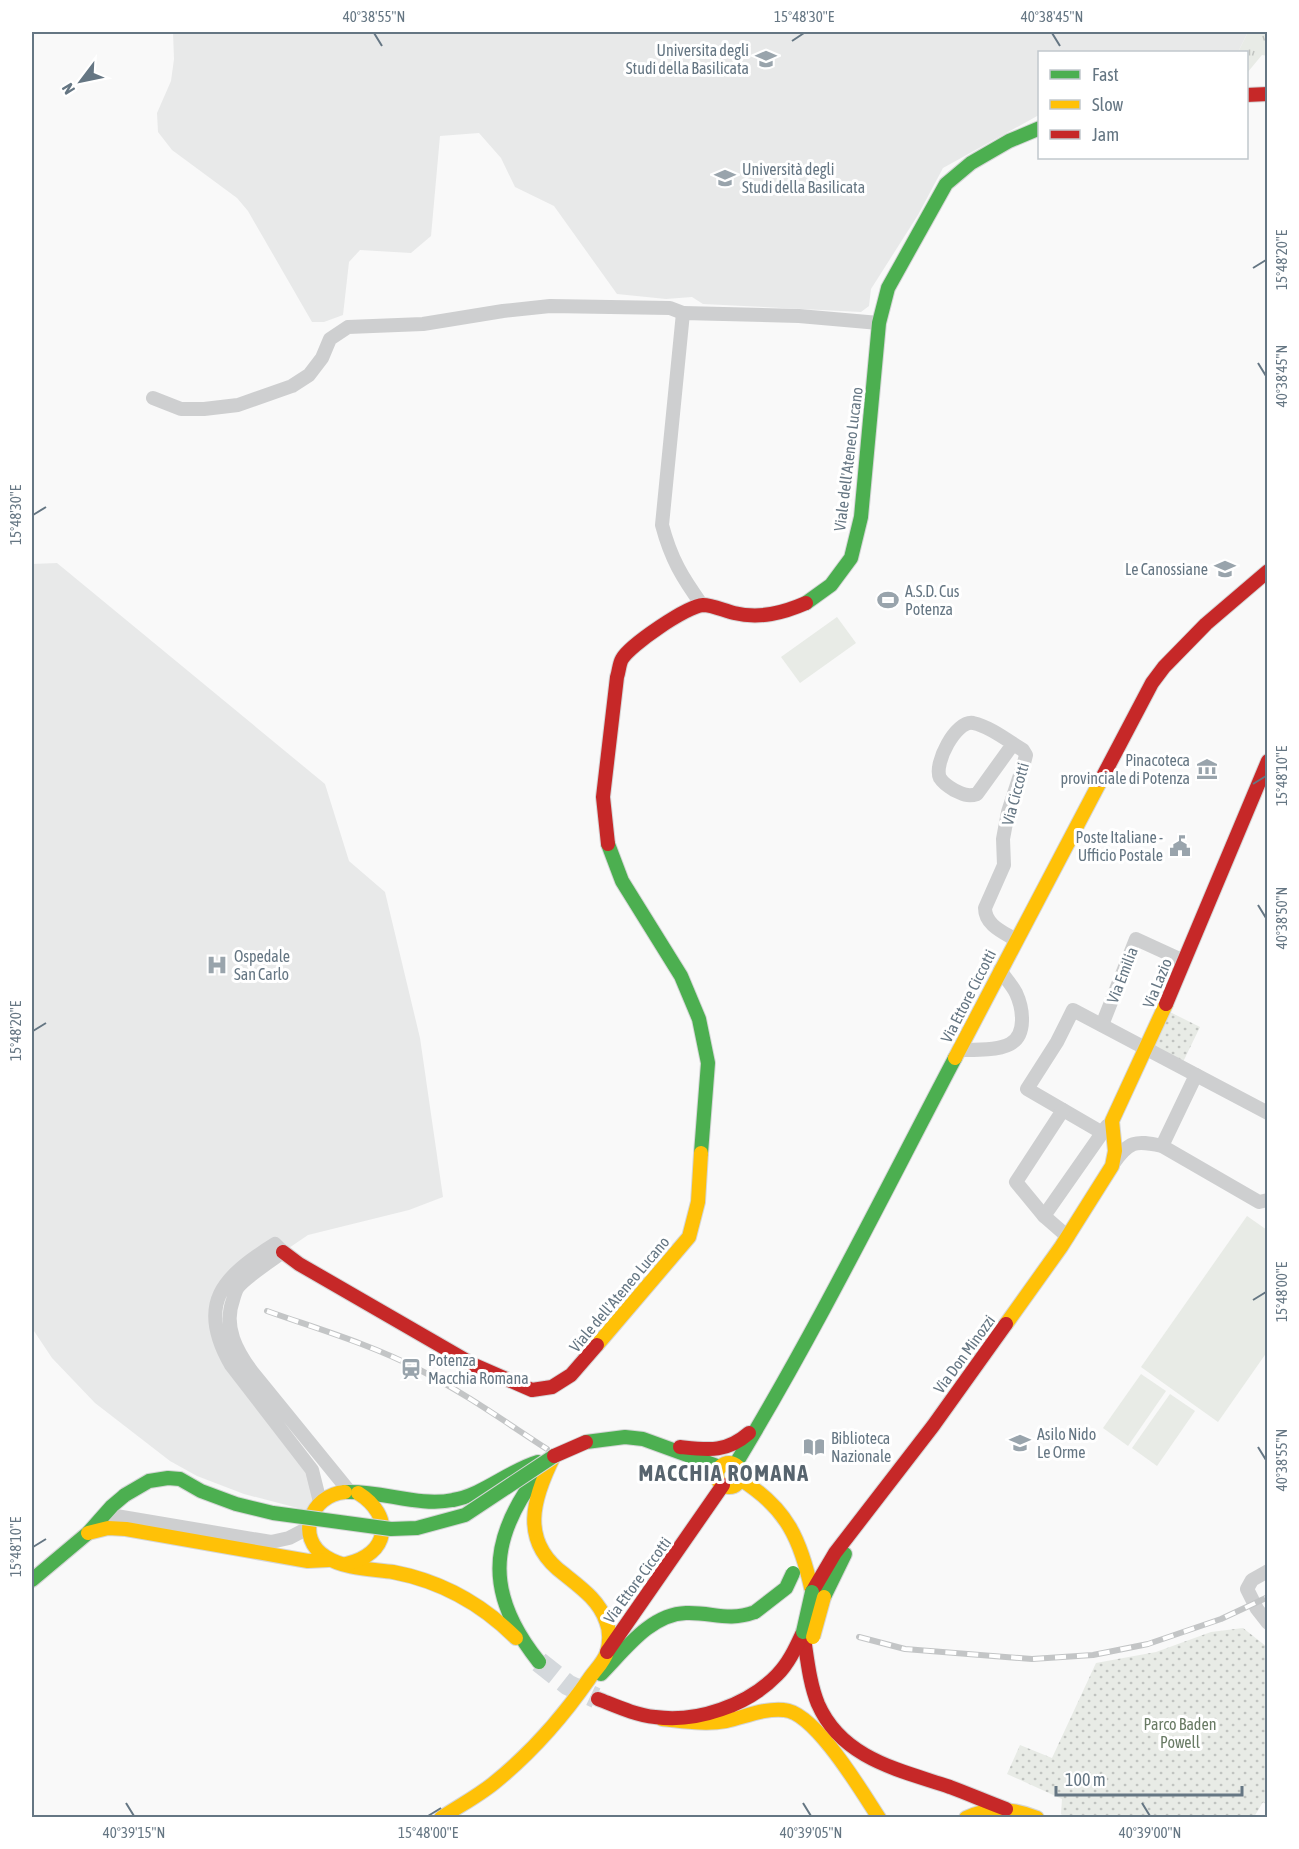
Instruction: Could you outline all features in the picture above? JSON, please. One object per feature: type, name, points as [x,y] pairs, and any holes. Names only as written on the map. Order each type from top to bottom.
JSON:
[{"type":"main road","points":[[1248,95],[1268,93]]},
{"type":"main road","name":"Viale dell'Ateneo Lucano","points":[[279,1248],[299,1264],[474,1365],[532,1390],[552,1387],[571,1375],[688,1237],[699,1202],[708,1063],[699,1019],[681,976],[622,881],[608,843],[603,797],[617,676],[622,659],[638,642],[665,623],[702,605],[738,614],[763,616],[788,611],[812,600],[831,585],[851,558],[861,517],[879,323],[888,288],[946,184],[971,163],[1009,141],[1038,129]]},
{"type":"main road","name":"Via Ettore Ciccotti","points":[[735,1465],[763,1419],[1152,683],[1168,662],[1199,630],[1222,608],[1261,585],[1268,571]]},
{"type":"main road","name":"Via Lazio","points":[[1112,1120],[1146,1049],[1268,761]]},
{"type":"main road","points":[[1112,1120],[1115,1151],[1112,1166]]},
{"type":"main road","name":"Via Don Minozzi","points":[[818,1594],[835,1553],[933,1426],[1068,1237],[1112,1166]]},
{"type":"main road","points":[[539,1662],[503,1623],[451,1590],[416,1578],[334,1562],[313,1544],[309,1527],[320,1502],[333,1494],[353,1492],[416,1500],[449,1501],[478,1491],[517,1470],[586,1442],[626,1437],[711,1451],[729,1448],[741,1442],[763,1419]]},
{"type":"main road","points":[[662,1444],[720,1467],[727,1464],[735,1465],[740,1471],[740,1479],[733,1486],[723,1485],[718,1477],[720,1467]]},
{"type":"main road","points":[[32,1580],[88,1533],[125,1496],[149,1481],[180,1479],[201,1491],[236,1504],[273,1513],[391,1529],[417,1528],[465,1515],[554,1456]]},
{"type":"main road","points":[[554,1456],[538,1487],[532,1513],[532,1526],[539,1545],[560,1572],[586,1592],[600,1610],[609,1630],[607,1652]]},
{"type":"main road","points":[[526,1648],[504,1607],[499,1587],[501,1548],[507,1525],[516,1506],[530,1482],[554,1456]]},
{"type":"main road","points":[[740,1479],[759,1488],[782,1510],[797,1535],[818,1594],[809,1611],[808,1634],[808,1662],[814,1694],[821,1711],[841,1739],[860,1754],[889,1768],[1037,1818]]},
{"type":"main road","name":"Via Ettore Ciccotti","points":[[579,1695],[723,1485]]},
{"type":"main road","points":[[88,1533],[108,1528],[126,1529],[308,1561],[356,1563],[373,1553],[382,1538],[382,1523],[379,1512],[371,1501],[353,1492]]},
{"type":"main road","points":[[441,1818],[493,1784],[515,1766],[579,1695],[644,1632],[668,1616],[684,1613],[703,1614],[724,1619],[741,1618],[755,1612],[786,1588],[801,1548]]},
{"type":"main road","points":[[662,1719],[709,1712],[747,1697],[776,1677],[808,1634]]},
{"type":"main road","points":[[598,1699],[632,1712],[689,1722],[718,1722],[758,1712],[783,1710],[796,1712],[812,1725],[879,1818]]},
{"type":"main road","points":[[966,1818],[982,1811],[1006,1809]]},
{"type":"street","points":[[153,398],[181,409],[238,405],[292,386],[309,375],[322,358],[330,339],[348,327],[423,324],[550,306],[670,308],[683,313],[800,316],[879,323]]},
{"type":"street","points":[[683,313],[662,525],[669,552],[680,575],[702,605]]},
{"type":"street","name":"Via Ciccotti","points":[[1013,744],[977,794],[971,796],[962,794],[948,786],[940,779],[938,770],[953,735],[964,725],[971,723],[988,729],[1013,744],[1023,750],[1026,755],[1008,812],[1004,839],[1004,865],[985,908],[985,914],[991,924],[1016,939]]},
{"type":"street","name":"Via Emilia","points":[[1102,1025],[1136,939],[1184,961]]},
{"type":"street","points":[[959,1050],[980,1050],[1010,1044],[1019,1035],[1023,1018],[1016,993],[1000,970]]},
{"type":"street","points":[[1101,1132],[1027,1089],[1073,1010],[1268,1113]]},
{"type":"street","points":[[1162,1146],[1196,1075]]},
{"type":"street","points":[[1064,1110],[1016,1182],[1044,1216],[1068,1237]]},
{"type":"street","points":[[1044,1216],[1101,1132],[1112,1120]]},
{"type":"street","points":[[1112,1166],[1129,1145],[1145,1142],[1162,1146],[1259,1202],[1268,1200]]},
{"type":"street","points":[[279,1248],[237,1287],[229,1321],[232,1337],[240,1356],[253,1373],[353,1492]]},
{"type":"street","points":[[279,1248],[226,1281],[217,1301],[214,1318],[216,1332],[220,1347],[231,1365],[312,1470],[320,1502]]},
{"type":"street","points":[[100,1519],[116,1516],[136,1518],[271,1542],[289,1538],[309,1527]]},
{"type":"street","points":[[1268,1571],[1252,1580],[1247,1589],[1257,1609],[1268,1623]]},
{"type":"shaded area","name":"Università degli Studi della Basilicata","points":[[173,32],[1248,32],[1238,51],[1038,51],[1038,116],[943,168],[918,215],[871,289],[869,306],[861,312],[703,304],[692,297],[666,299],[617,294],[554,206],[515,187],[501,158],[479,133],[440,136],[431,236],[411,253],[360,250],[349,262],[343,315],[324,322],[312,322],[248,211],[237,198],[172,150],[158,132],[157,113],[171,81],[174,59]]},
{"type":"shaded area","name":"Ospedale San Carlo","points":[[57,563],[325,784],[349,861],[385,892],[420,1038],[443,1197],[409,1210],[308,1235],[283,1252],[226,1281],[216,1332],[312,1470],[313,1512],[244,1494],[197,1476],[170,1461],[95,1403],[52,1358],[32,1328],[32,564]]},
{"type":"green space","points":[[1248,32],[1267,32],[1268,56],[1262,55],[1248,72],[1248,51],[1238,51]]},
{"type":"green space","points":[[837,617],[856,643],[800,683],[781,657]]},
{"type":"green space","points":[[1170,1012],[1200,1027],[1183,1062],[1153,1047]]},
{"type":"green space","points":[[1247,1216],[1267,1230],[1267,1352],[1218,1422],[1141,1367]]},
{"type":"green space","points":[[1141,1374],[1166,1391],[1128,1446],[1103,1428]]},
{"type":"green space","points":[[1170,1394],[1195,1411],[1157,1466],[1132,1448]]},
{"type":"green space","name":"Parco Baden Powell","points":[[1243,1628],[1267,1647],[1267,1805],[1263,1802],[1254,1817],[1064,1817],[1061,1814],[1062,1799],[1007,1774],[1020,1745],[1052,1758],[1096,1663],[1156,1652],[1211,1632]]},
{"type":"tunnel","points":[[539,1662],[568,1685],[596,1698]]},
{"type":"railway","points":[[267,1311],[363,1344],[400,1360],[467,1397],[547,1449]]},
{"type":"railway","points":[[859,1637],[905,1649],[1032,1659],[1093,1655],[1148,1644],[1221,1619],[1268,1597]]},
{"type":"traffic: fast","points":[[806,603],[831,585],[851,558],[861,517],[879,323],[888,288],[946,184],[971,163],[1009,141],[1038,129]]},
{"type":"traffic: fast","points":[[608,844],[622,881],[681,976],[699,1019],[708,1063],[701,1153]]},
{"type":"traffic: fast","points":[[735,1465],[821,1314],[955,1058]]},
{"type":"traffic: fast","points":[[586,1442],[625,1437],[643,1439],[720,1467]]},
{"type":"traffic: fast","points":[[125,1495],[149,1481],[180,1479],[201,1491],[236,1504],[273,1513],[391,1529],[417,1528],[465,1515],[554,1456]]},
{"type":"traffic: fast","points":[[345,1492],[372,1493],[426,1501],[453,1500],[475,1493],[538,1462]]},
{"type":"traffic: fast","points":[[538,1474],[509,1522],[502,1546],[500,1568],[502,1591],[509,1614],[539,1662]]},
{"type":"traffic: fast","points":[[32,1580],[88,1533],[125,1495]]},
{"type":"traffic: fast","points":[[824,1597],[845,1554]]},
{"type":"traffic: fast","points":[[755,1612],[786,1588],[793,1573]]},
{"type":"traffic: fast","points":[[803,1632],[812,1592]]},
{"type":"traffic: fast","points":[[601,1674],[639,1635],[649,1627],[673,1615],[696,1613],[736,1616],[755,1612]]},
{"type":"traffic: slow","points":[[955,1058],[1101,780]]},
{"type":"traffic: slow","points":[[1006,1324],[1061,1247],[1112,1166],[1115,1151],[1112,1121],[1166,1004]]},
{"type":"traffic: slow","points":[[597,1345],[689,1237],[698,1202],[701,1153]]},
{"type":"traffic: slow","points":[[441,1818],[475,1797],[508,1772],[568,1707],[602,1663],[607,1652],[608,1628],[603,1613],[588,1594],[550,1561],[540,1548],[534,1518],[536,1503],[554,1456]]},
{"type":"traffic: slow","points":[[729,1463],[737,1467],[741,1475],[737,1483],[729,1487],[721,1483],[717,1475],[721,1467],[729,1463]]},
{"type":"traffic: slow","points":[[740,1479],[770,1502],[790,1527],[803,1556],[812,1592]]},
{"type":"traffic: slow","points":[[345,1492],[333,1495],[315,1509],[309,1529],[316,1549],[341,1564],[393,1572],[444,1588],[475,1605],[516,1638]]},
{"type":"traffic: slow","points":[[346,1564],[371,1552],[378,1544],[382,1534],[382,1523],[378,1513],[370,1502],[358,1493]]},
{"type":"traffic: slow","points":[[88,1533],[108,1528],[126,1529],[308,1561],[328,1560]]},
{"type":"traffic: slow","points":[[813,1637],[824,1597]]},
{"type":"traffic: slow","points":[[662,1719],[710,1723],[769,1710],[784,1710],[796,1714],[810,1724],[837,1755],[879,1818]]},
{"type":"traffic: slow","points":[[966,1818],[993,1810],[1010,1810],[1037,1818]]},
{"type":"traffic: jam","points":[[1248,95],[1268,94]]},
{"type":"traffic: jam","points":[[1101,780],[1152,683],[1164,667],[1206,624],[1268,571]]},
{"type":"traffic: jam","points":[[608,844],[603,797],[617,677],[621,661],[627,653],[660,627],[695,607],[707,605],[744,615],[762,615],[789,610],[806,603]]},
{"type":"traffic: jam","points":[[1166,1004],[1268,761]]},
{"type":"traffic: jam","points":[[283,1252],[299,1264],[474,1365],[532,1390],[552,1387],[571,1375],[597,1345]]},
{"type":"traffic: jam","points":[[812,1592],[835,1553],[933,1426],[1006,1324]]},
{"type":"traffic: jam","points":[[680,1447],[716,1449],[732,1444],[749,1433]]},
{"type":"traffic: jam","points":[[554,1456],[586,1442]]},
{"type":"traffic: jam","points":[[607,1652],[723,1485]]},
{"type":"traffic: jam","points":[[803,1632],[815,1696],[829,1723],[842,1738],[874,1760],[1006,1809]]},
{"type":"traffic: jam","points":[[598,1699],[633,1712],[655,1717],[688,1717],[721,1710],[752,1695],[777,1675],[789,1660],[803,1632]]},
{"type":"place","name":"Universita degli Studi della Basilicata","points":[[766,59]]},
{"type":"place","name":"Università degli Studi della Basilicata","points":[[725,178]]},
{"type":"place","name":"Le Canossiane","points":[[1225,569]]},
{"type":"place","name":"A.S.D. Cus Potenza","points":[[888,600]]},
{"type":"place","name":"Pinacoteca provinciale di Potenza","points":[[1207,769]]},
{"type":"place","name":"Poste Italiane - Ufficio Postale","points":[[1180,846]]},
{"type":"place","name":"Ospedale San Carlo","points":[[217,965]]},
{"type":"place","name":"Potenza Macchia Romana","points":[[411,1369]]},
{"type":"place","name":"Asilo Nido Le Orme","points":[[1020,1443]]},
{"type":"place","name":"Biblioteca Nazionale","points":[[814,1447]]},
{"type":"district","name":"MACCHIA ROMANA","points":[[724,1473]]}]
